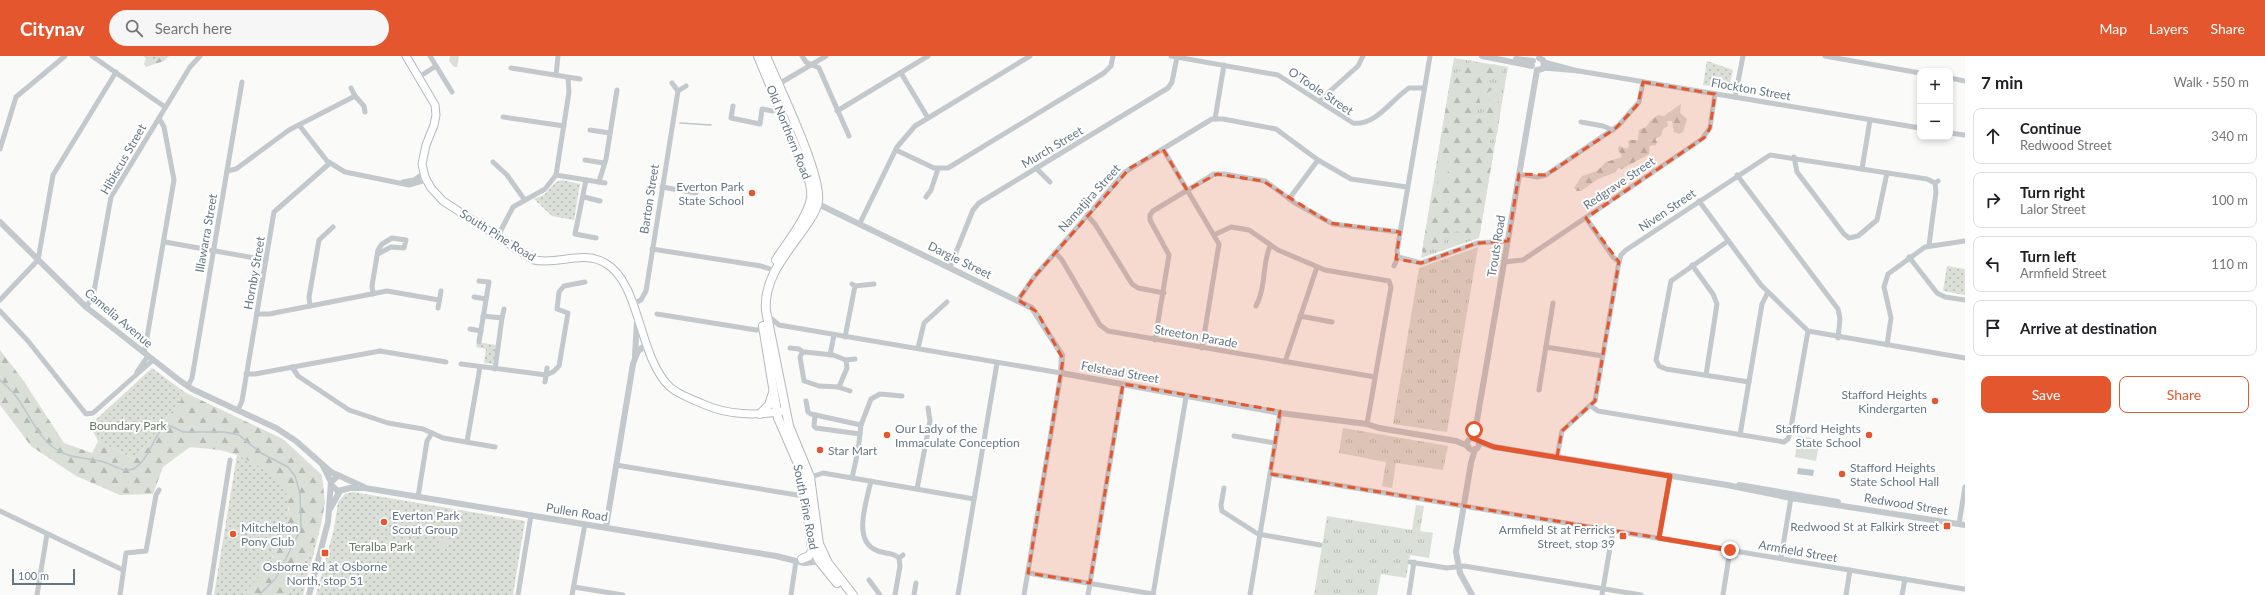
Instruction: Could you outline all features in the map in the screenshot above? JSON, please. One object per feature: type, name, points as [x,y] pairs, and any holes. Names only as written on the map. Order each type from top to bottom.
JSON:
[{"type":"highway","name":"Old Northern Road","points":[[758,56],[769,73],[814,174],[819,192],[814,202]]},
{"type":"highway","name":"Old Northern Road","points":[[766,56],[769,73]]},
{"type":"highway","name":"Old Northern Road","points":[[775,87],[780,108],[809,181],[814,202]]},
{"type":"highway","points":[[777,412],[761,294],[770,269],[814,202]]},
{"type":"highway","points":[[785,410],[767,330],[766,298],[770,280],[814,213],[814,202]]},
{"type":"highway","points":[[760,414],[769,405],[774,388]]},
{"type":"highway","name":"South Pine Road","points":[[785,410],[790,431],[807,478],[822,560],[846,595]]},
{"type":"highway","name":"South Pine Road","points":[[777,412],[807,478],[805,495],[813,550],[853,595]]},
{"type":"highway","points":[[799,560],[808,557],[813,550]]},
{"type":"main road","points":[[406,56],[435,104],[436,115],[423,153],[425,177]]},
{"type":"main road","name":"South Pine Road","points":[[425,177],[431,188],[443,201],[534,260],[550,262],[586,257],[606,263],[619,276],[633,304],[637,321],[646,345],[665,381],[679,393],[722,410],[760,414],[785,410]]},
{"type":"street","points":[[0,149],[16,97],[65,56]]},
{"type":"street","points":[[92,56],[165,107]]},
{"type":"street","name":"Hibiscus Street","points":[[86,307],[93,297],[111,197],[190,67],[200,56]]},
{"type":"street","points":[[430,56],[452,92]]},
{"type":"street","points":[[556,75],[558,56]]},
{"type":"street","points":[[802,56],[805,61],[819,68],[849,136]]},
{"type":"street","points":[[775,87],[826,56]]},
{"type":"street","points":[[837,111],[928,56]]},
{"type":"street","points":[[860,223],[896,150],[915,126],[1030,56]]},
{"type":"street","points":[[896,150],[938,169],[954,165],[1104,73],[1111,66],[1113,56]]},
{"type":"street","name":"O'Toole Street","points":[[1174,56],[1278,74],[1350,122],[1362,124],[1371,120],[1408,88],[1424,88]]},
{"type":"street","name":"Murch Street","points":[[950,267],[977,205],[1168,88],[1172,82],[1174,56]]},
{"type":"street","points":[[1319,102],[1358,66],[1363,56]]},
{"type":"street","points":[[1394,266],[1398,257],[1400,232],[1407,187],[1430,56]]},
{"type":"street","name":"Flockton Street","points":[[1482,56],[1538,63]]},
{"type":"street","name":"Flockton Street","points":[[1501,56],[1579,71],[1917,128]]},
{"type":"street","points":[[1734,97],[1743,56]]},
{"type":"street","points":[[1825,56],[1917,72]]},
{"type":"street","name":"Trouts Road","points":[[1472,595],[1463,580],[1458,566],[1456,547],[1538,63]]},
{"type":"street","points":[[1224,65],[1215,119],[1276,129],[1318,160],[1354,181],[1407,187]]},
{"type":"street","points":[[419,77],[436,66]]},
{"type":"street","points":[[511,68],[580,79]]},
{"type":"street","points":[[0,300],[38,260],[53,175],[116,72]]},
{"type":"street","points":[[901,73],[928,118]]},
{"type":"street","points":[[498,236],[510,210],[524,199],[545,189],[556,175],[569,92],[568,78]]},
{"type":"street","points":[[1953,79],[1965,81]]},
{"type":"street","name":"Illawarra Street","points":[[188,386],[192,378],[242,82]]},
{"type":"street","points":[[1519,174],[1537,177],[1546,175],[1612,130],[1638,104],[1643,82]]},
{"type":"street","points":[[672,83],[678,91],[686,86]]},
{"type":"street","points":[[351,88],[355,96],[364,106],[365,112]]},
{"type":"street","points":[[556,175],[602,182],[617,90]]},
{"type":"street","name":"Barton Street","points":[[633,304],[641,300],[646,291],[678,91]]},
{"type":"street","name":"Redgrave Street","points":[[1504,262],[1523,260],[1705,137],[1710,128],[1715,94]]},
{"type":"street","points":[[227,171],[236,169],[286,132],[355,96]]},
{"type":"street","points":[[733,106],[731,118],[760,124],[762,109],[772,111],[780,108]]},
{"type":"street","points":[[503,117],[564,126]]},
{"type":"street","points":[[0,311],[28,341],[83,412],[89,415],[94,413],[135,375],[148,356],[145,349],[165,242],[174,180],[164,127],[159,118]]},
{"type":"street","name":"Namatjira Street","points":[[1018,300],[1055,252],[1125,172],[1215,119]]},
{"type":"street","points":[[1862,169],[1870,120]]},
{"type":"street","points":[[1581,122],[1603,126],[1612,130]]},
{"type":"street","points":[[299,125],[330,163],[351,174],[400,182],[412,181],[425,177]]},
{"type":"street","points":[[590,130],[610,133]]},
{"type":"street","points":[[1953,133],[1965,135]]},
{"type":"street","points":[[1163,149],[1214,236],[1219,250],[1202,348]]},
{"type":"street","name":"Niven Street","points":[[1557,458],[1562,431],[1596,400],[1621,255],[1626,250],[1767,156],[1775,154],[1927,179],[1937,182],[1929,245]]},
{"type":"street","points":[[1794,157],[1797,172],[1844,234],[1849,238],[1858,236],[1877,220],[1887,173]]},
{"type":"street","points":[[585,160],[604,163]]},
{"type":"street","points":[[1288,199],[1318,160]]},
{"type":"street","points":[[493,162],[507,175],[524,199]]},
{"type":"street","name":"Hornby Street","points":[[238,410],[257,314],[274,212],[330,163]]},
{"type":"street","points":[[1036,168],[1050,182]]},
{"type":"street","points":[[926,197],[931,190],[938,169]]},
{"type":"street","points":[[1156,340],[1169,255],[1150,220],[1150,215],[1212,176],[1224,174],[1263,181],[1288,199],[1330,223],[1400,232]]},
{"type":"street","points":[[1737,176],[1838,309],[1840,319],[1838,338]]},
{"type":"street","points":[[586,180],[584,197],[581,200],[575,234],[596,238]]},
{"type":"street","points":[[662,187],[696,193]]},
{"type":"street","points":[[584,197],[600,201]]},
{"type":"street","points":[[1699,201],[1768,292],[1808,331],[1838,338],[1965,358]]},
{"type":"street","name":"Dargie Street","points":[[814,202],[1018,300],[1035,310],[1063,359],[1061,374]]},
{"type":"street","points":[[1087,215],[1095,224],[1132,284],[1138,288],[1164,293]]},
{"type":"street","points":[[1586,218],[1613,258],[1619,262]]},
{"type":"street","name":"Camelia Avenue","points":[[0,222],[86,307],[148,356],[188,386],[238,410]]},
{"type":"street","points":[[310,306],[309,297],[318,242],[333,227]]},
{"type":"street","points":[[1214,236],[1228,228],[1247,230],[1270,246],[1329,272],[1389,281],[1391,287],[1367,424]]},
{"type":"street","points":[[373,294],[372,287],[379,247],[390,238],[397,237],[406,240],[404,248],[391,248],[378,254]]},
{"type":"street","points":[[1398,257],[1421,263],[1477,243],[1508,241]]},
{"type":"street","points":[[1728,241],[1672,279],[1668,286],[1656,360],[1659,366],[1663,368],[1749,382]]},
{"type":"street","points":[[1887,345],[1891,318],[1884,281],[1888,274],[1929,245],[1965,241]]},
{"type":"street","points":[[165,242],[266,260]]},
{"type":"street","points":[[1256,306],[1260,297],[1270,246]]},
{"type":"street","points":[[652,249],[761,266],[770,269]]},
{"type":"street","name":"Streeton Parade","points":[[1055,252],[1062,260],[1103,328],[1111,332],[1375,377]]},
{"type":"street","points":[[1909,258],[1937,293],[1945,297],[1965,300]]},
{"type":"street","points":[[1692,265],[1713,294],[1717,304],[1706,376]]},
{"type":"street","points":[[1285,362],[1317,267]]},
{"type":"street","points":[[479,280],[489,282],[479,342]]},
{"type":"street","points":[[461,364],[546,375],[553,372],[559,366],[568,313],[557,308],[560,291],[566,286],[585,282]]},
{"type":"street","points":[[846,337],[854,285],[874,284]]},
{"type":"street","points":[[257,314],[269,314],[390,291],[439,300]]},
{"type":"street","points":[[438,308],[441,291]]},
{"type":"street","points":[[1740,435],[1762,304],[1768,292]]},
{"type":"street","points":[[474,297],[486,299]]},
{"type":"street","points":[[918,348],[924,323],[947,302]]},
{"type":"street","points":[[1539,390],[1553,303]]},
{"type":"street","points":[[494,369],[504,309]]},
{"type":"street","points":[[657,314],[756,330],[767,330],[779,325]]},
{"type":"street","name":"Felstead Street","points":[[767,315],[779,325],[904,348],[918,348],[928,352],[1123,384],[1174,393],[1186,397],[1199,397],[1280,413],[1354,424],[1367,424],[1379,428],[1473,444]]},
{"type":"street","points":[[483,316],[502,318]]},
{"type":"street","points":[[1300,316],[1332,322]]},
{"type":"street","points":[[606,527],[635,357],[637,321]]},
{"type":"street","points":[[470,329],[481,331]]},
{"type":"street","points":[[1591,406],[1598,411],[1776,442],[1786,441],[1790,433],[1808,331]]},
{"type":"street","points":[[830,355],[834,335]]},
{"type":"street","points":[[635,357],[639,349],[646,345]]},
{"type":"street","points":[[1546,346],[1603,356]]},
{"type":"street","points":[[790,348],[798,349],[803,352],[830,355],[846,360],[855,358]]},
{"type":"street","points":[[246,374],[380,351],[446,362]]},
{"type":"street","points":[[803,352],[800,357],[802,383],[818,386],[838,387],[850,391]]},
{"type":"street","points":[[838,387],[846,371],[846,360]]},
{"type":"street","points":[[958,595],[997,364]]},
{"type":"street","points":[[292,367],[298,376],[347,409],[388,424],[423,429],[443,438],[495,447]]},
{"type":"street","points":[[468,442],[480,367]]},
{"type":"street","points":[[545,382],[547,368]]},
{"type":"street","points":[[1024,595],[1061,374]]},
{"type":"street","points":[[1088,595],[1123,384]]},
{"type":"street","points":[[852,478],[861,425],[868,404],[874,396],[887,394],[902,396]]},
{"type":"street","points":[[1028,573],[1153,594],[1186,397]]},
{"type":"street","points":[[806,401],[808,412],[815,415],[861,425]]},
{"type":"street","points":[[917,489],[930,421],[928,408]]},
{"type":"street","points":[[238,410],[287,435],[322,465],[345,479],[347,485],[330,509]]},
{"type":"street","points":[[1250,595],[1280,413]]},
{"type":"street","points":[[815,415],[813,425],[816,428],[860,434]]},
{"type":"street","points":[[418,497],[428,441],[432,433]]},
{"type":"street","points":[[1234,436],[1275,443]]},
{"type":"street","name":"Redwood Street","points":[[1473,444],[1727,485],[1791,498],[1844,505],[1962,525]]},
{"type":"street","points":[[209,595],[230,460]]},
{"type":"street","points":[[322,465],[335,491],[343,490]]},
{"type":"street","points":[[616,465],[797,495],[805,495]]},
{"type":"street","points":[[807,478],[822,473],[974,499]]},
{"type":"street","name":"Armfield Street","points":[[1270,474],[1965,588]]},
{"type":"street","points":[[309,595],[330,509],[331,483],[338,476]]},
{"type":"street","points":[[1659,538],[1670,476]]},
{"type":"street","name":"Pullen Road","points":[[345,479],[365,488],[799,560],[822,560]]},
{"type":"street","points":[[871,481],[863,526],[864,536],[867,543],[873,549],[901,556],[895,595]]},
{"type":"street","name":"Redwood Street","points":[[1727,485],[1738,485],[1821,499],[1844,505]]},
{"type":"street","points":[[1962,525],[1965,487]]},
{"type":"street","name":"Pullen Road","points":[[343,490],[365,488]]},
{"type":"street","points":[[1224,488],[1221,505],[1223,513],[1249,530],[1260,535],[1320,545]]},
{"type":"street","points":[[120,595],[125,555],[128,552],[142,553],[146,551],[156,494],[160,490]]},
{"type":"street","points":[[1782,558],[1791,498]]},
{"type":"street","points":[[0,511],[123,570]]},
{"type":"street","points":[[518,595],[531,515]]},
{"type":"street","points":[[572,595],[585,524]]},
{"type":"street","points":[[1602,595],[1613,530]]},
{"type":"street","points":[[37,595],[47,534]]},
{"type":"street","points":[[1723,595],[1730,550]]},
{"type":"street","points":[[791,595],[799,560]]},
{"type":"street","points":[[1409,595],[1412,562],[1447,568],[1458,566],[1642,595]]},
{"type":"street","points":[[1846,595],[1850,570]]},
{"type":"street","points":[[1902,595],[1905,579]]},
{"type":"street","points":[[869,580],[880,595]]},
{"type":"street","points":[[914,595],[916,583]]},
{"type":"street","points":[[574,587],[623,595]]},
{"type":"highlighted area","points":[[1643,82],[1715,94],[1710,128],[1705,137],[1586,218],[1619,262],[1595,401],[1562,431],[1557,457],[1670,476],[1659,538],[1270,474],[1280,411],[1123,384],[1090,583],[1028,573],[1063,359],[1037,312],[1018,300],[1034,277],[1130,168],[1163,149],[1187,190],[1217,174],[1263,181],[1330,223],[1400,232],[1396,259],[1421,263],[1477,243],[1508,241],[1519,174],[1546,175],[1616,128],[1638,104]]},
{"type":"green space","points":[[143,56],[169,56],[164,61],[146,67],[144,64],[146,58]]},
{"type":"green space","points":[[144,56],[161,56],[154,64]]},
{"type":"green space","points":[[450,56],[459,56],[457,67],[454,67],[449,61]]},
{"type":"green space","points":[[1454,58],[1508,67],[1479,238],[1421,258]]},
{"type":"green space","points":[[1470,60],[1491,67],[1494,64],[1505,68],[1501,73],[1492,74],[1490,78],[1484,80],[1483,87],[1492,83],[1493,89],[1479,98],[1481,106],[1475,113],[1475,118],[1479,119],[1492,97],[1499,102],[1496,108],[1500,116],[1497,134],[1488,135],[1492,148],[1494,149],[1480,232],[1470,237],[1457,231],[1453,233],[1453,237],[1447,238],[1440,246],[1424,253],[1422,251],[1433,187],[1450,170],[1450,166],[1447,165],[1436,167],[1451,76],[1469,66]]},
{"type":"green space","points":[[1707,61],[1733,70],[1729,88],[1703,85]]},
{"type":"green space","points":[[1681,104],[1680,113],[1687,119],[1683,132],[1679,134],[1674,132],[1672,121],[1667,121],[1668,126],[1663,129],[1661,136],[1655,139],[1657,142],[1656,145],[1650,146],[1649,154],[1622,169],[1618,168],[1616,172],[1598,179],[1581,191],[1577,191],[1574,188],[1582,176],[1597,171],[1606,162],[1622,157],[1618,149],[1619,146],[1627,149],[1629,146],[1628,142],[1630,140],[1638,140],[1639,130],[1646,127],[1651,120],[1658,115],[1664,116]]},
{"type":"green space","points":[[562,180],[580,184],[574,220],[552,216],[534,199],[544,195],[556,182]]},
{"type":"green space","points":[[1478,247],[1447,432],[1393,424],[1419,268]]},
{"type":"green space","points":[[1947,266],[1965,269],[1965,295],[1943,291]]},
{"type":"green space","points":[[477,342],[496,345],[493,364],[484,363],[486,349],[476,347]]},
{"type":"green space","points":[[0,350],[23,380],[64,443],[92,453],[98,441],[135,459],[186,393],[283,439],[322,475],[325,503],[321,525],[316,539],[288,595],[243,595],[273,557],[284,528],[289,508],[265,470],[237,455],[220,450],[190,447],[163,467],[153,494],[120,495],[76,476],[31,446],[0,405]]},
{"type":"green space","name":"Boundary Park","points":[[152,368],[186,393],[135,459],[98,441],[90,425]]},
{"type":"green space","points":[[1343,428],[1448,446],[1443,470],[1396,463],[1392,488],[1382,486],[1386,462],[1339,453]]},
{"type":"green space","points":[[1798,436],[1820,439],[1816,461],[1795,457]]},
{"type":"green space","points":[[237,455],[257,465],[280,483],[287,497],[288,514],[277,549],[263,571],[243,595],[214,595]]},
{"type":"green space","name":"Teralba Park","points":[[353,492],[525,521],[513,595],[316,595],[334,529],[338,502],[345,494]]},
{"type":"green space","points":[[1416,505],[1424,506],[1420,531],[1433,533],[1429,558],[1410,555],[1406,578],[1381,574],[1377,595],[1314,595],[1327,516],[1412,530]]},
{"type":"green space","points":[[321,525],[303,595],[288,595],[316,539]]},
{"type":"green space","points":[[444,537],[448,539],[450,543],[448,547],[444,549],[440,547],[438,543],[440,539]]},
{"type":"shaded area","points":[[1798,468],[1814,470],[1813,476],[1797,474]]},
{"type":"waterway","points":[[680,123],[711,125]]},
{"type":"waterway","points":[[0,380],[15,395],[47,442],[68,455],[104,462],[125,470],[133,469],[144,459],[159,432],[163,427],[168,425],[183,432],[225,432],[239,435],[261,453],[288,467],[295,476],[300,493],[301,529],[276,578],[259,595]]},
{"type":"place","name":"Everton Park State School","points":[[752,193]]},
{"type":"place","name":"Stafford Heights Kindergarten","points":[[1935,401]]},
{"type":"place","name":"Our Lady of the Immaculate Conception","points":[[887,435]]},
{"type":"place","name":"Stafford Heights State School","points":[[1869,435]]},
{"type":"place","name":"Star Mart","points":[[820,450]]},
{"type":"place","name":"Stafford Heights State School Hall","points":[[1842,474]]},
{"type":"place","name":"Everton Park Scout Group","points":[[384,522]]},
{"type":"place","name":"Redwood St at Falkirk Street","points":[[1947,526]]},
{"type":"place","name":"Mitchelton Pony Club","points":[[233,534]]},
{"type":"place","name":"Armfield St at Ferricks Street, stop 39","points":[[1623,536]]},
{"type":"place","name":"Osborne Rd at Osborne North, stop 51","points":[[325,553]]},
{"type":"route","points":[[1474,430],[1472,438],[1474,437],[1478,439],[1479,442],[1483,442],[1494,447],[1670,476],[1659,538],[1730,550]]}]
